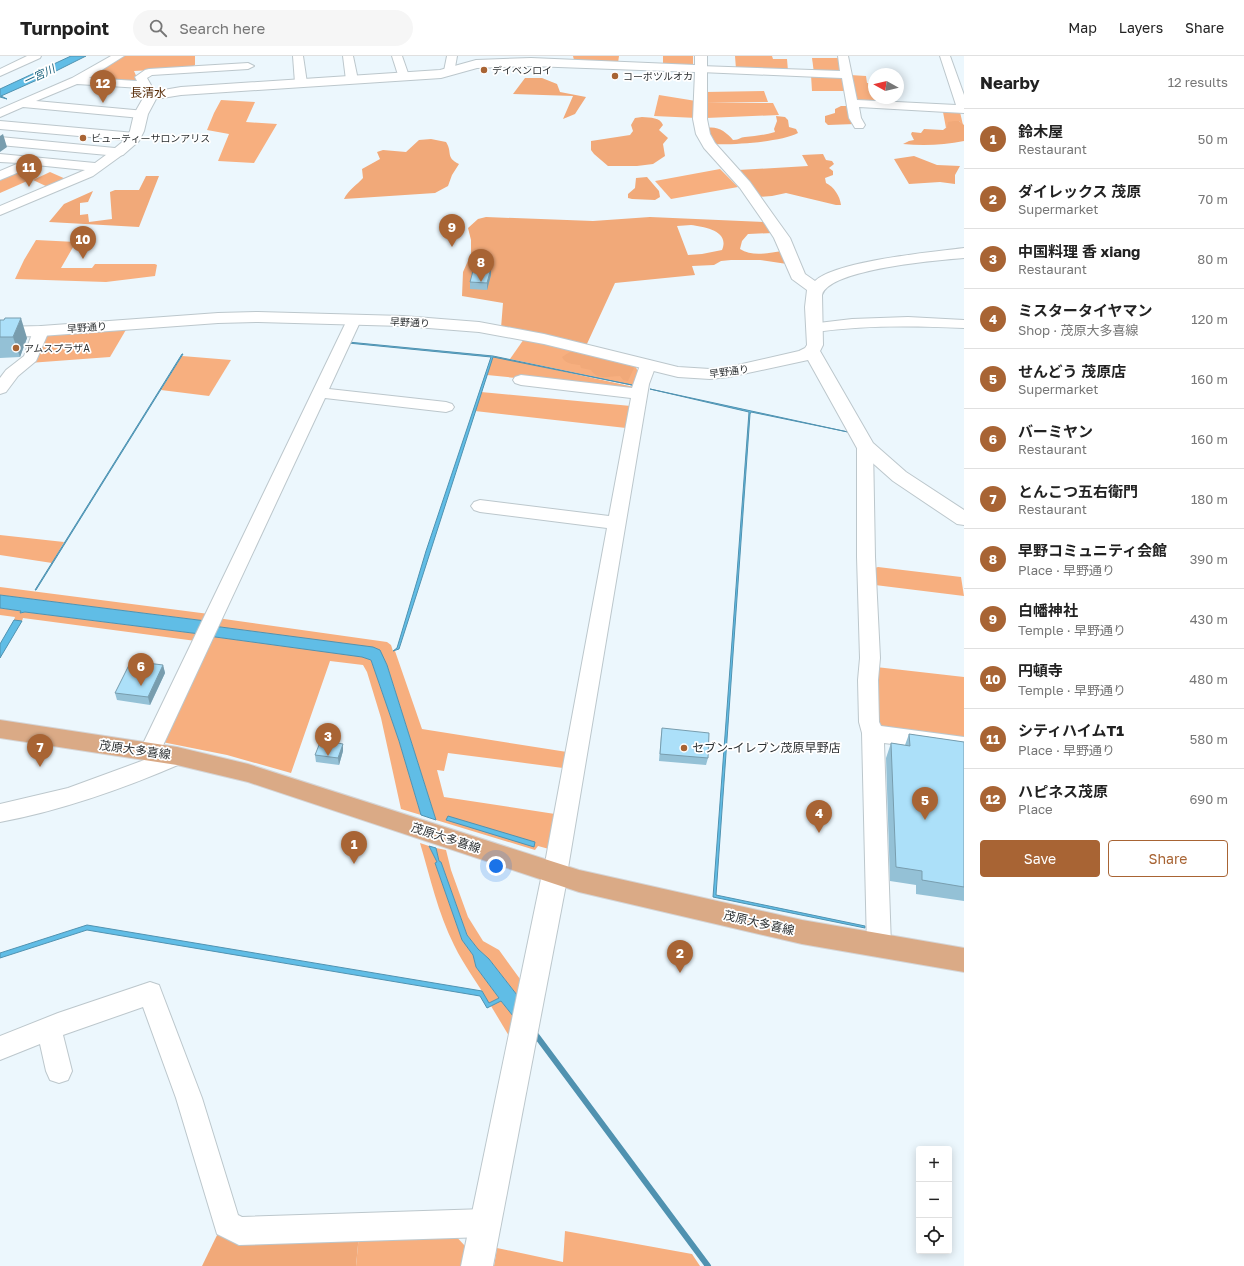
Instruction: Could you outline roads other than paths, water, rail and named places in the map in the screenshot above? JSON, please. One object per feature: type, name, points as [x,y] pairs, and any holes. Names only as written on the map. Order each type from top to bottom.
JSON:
[{"type":"main road","name":"茂原大多喜線","points":[[0,729],[177,756],[248,773],[579,881],[802,932],[964,960]]},
{"type":"street","points":[[0,73],[36,56]]},
{"type":"street","points":[[0,113],[76,80],[119,56]]},
{"type":"street","points":[[199,56],[199,69]]},
{"type":"street","points":[[298,56],[301,83]]},
{"type":"street","points":[[348,56],[352,80]]},
{"type":"street","points":[[397,56],[402,76]]},
{"type":"street","points":[[450,71],[452,56]]},
{"type":"street","points":[[843,56],[855,118],[859,125]]},
{"type":"street","points":[[852,103],[963,109],[945,56]]},
{"type":"street","points":[[0,211],[90,173],[132,141],[148,91],[141,76],[149,72],[199,69],[248,61],[249,86]]},
{"type":"street","points":[[76,80],[148,91],[176,92],[441,74],[476,64],[531,62],[700,62],[846,76]]},
{"type":"street","points":[[700,62],[700,118],[703,134],[709,145],[745,185],[775,228],[785,244],[798,276],[815,289]]},
{"type":"street","points":[[0,65],[14,67]]},
{"type":"street","points":[[23,104],[140,114]]},
{"type":"street","points":[[0,124],[134,137]]},
{"type":"street","points":[[0,141],[118,152]]},
{"type":"street","points":[[0,158],[98,166]]},
{"type":"street","points":[[0,176],[34,161]]},
{"type":"street","points":[[964,253],[868,266],[835,276],[822,282],[815,289],[813,297],[815,345],[812,351],[865,446],[886,466],[964,519]]},
{"type":"street","name":"早野通り","points":[[0,332],[41,331],[218,318],[258,317],[402,321],[478,328],[544,339],[678,372],[710,374],[729,372],[796,358],[812,351]]},
{"type":"street","points":[[150,752],[354,320]]},
{"type":"street","points":[[815,327],[844,323],[934,322],[964,324]]},
{"type":"street","points":[[0,389],[12,373],[31,358],[41,331]]},
{"type":"street","points":[[477,1266],[555,874],[641,384],[648,365]]},
{"type":"street","points":[[521,380],[640,394]]},
{"type":"street","points":[[320,393],[446,407]]},
{"type":"street","points":[[865,446],[866,557],[870,658],[868,680],[870,727],[873,733],[879,946]]},
{"type":"street","points":[[480,506],[617,522]]},
{"type":"street","points":[[873,733],[964,746]]},
{"type":"street","points":[[0,813],[55,802],[93,790],[177,756]]},
{"type":"street","points":[[0,1048],[150,992],[189,1098],[227,1224],[239,1231],[485,1223]]},
{"type":"street","points":[[49,1029],[58,1071]]},
{"type":"water","name":"一宮川","points":[[71,56],[86,56],[1,96],[7,99],[0,97],[0,89]]},
{"type":"water","points":[[348,342],[493,356],[632,385],[493,357],[399,649],[393,651],[397,648],[426,551],[491,357]]},
{"type":"water","points":[[182,354],[183,354],[35,590]]},
{"type":"water","points":[[650,389],[848,432],[751,412],[750,414],[716,895],[865,926],[865,928],[713,897],[749,412]]},
{"type":"water","points":[[0,595],[206,621],[200,634],[25,612],[20,613],[21,611],[0,608]]},
{"type":"water","points":[[14,620],[22,621],[0,658],[0,644]]},
{"type":"water","points":[[213,626],[373,647],[380,650],[387,665],[436,820],[421,815],[399,741],[371,660],[362,657],[208,636]]},
{"type":"water","points":[[448,816],[535,842],[534,847],[446,820]]},
{"type":"water","points":[[429,846],[436,848],[439,861],[441,862],[467,935],[478,949],[489,959],[517,995],[513,1016],[501,1001],[487,1008],[480,996],[87,930],[0,958],[0,953],[87,925],[482,991],[489,1003],[499,998],[476,967],[473,955],[462,940],[435,863],[437,862]]},
{"type":"waterway","points":[[533,1031],[708,1266]]},
{"type":"place","name":"デイベンロイ","points":[[484,70]]},
{"type":"place","name":"コーポツルオカ","points":[[615,76]]},
{"type":"place","name":"ハピネス茂原","points":[[103,103]]},
{"type":"place","name":"ビューティーサロンアリス","points":[[83,138]]},
{"type":"place","name":"シティハイムT1","points":[[29,187]]},
{"type":"place","name":"白幡神社","points":[[452,247]]},
{"type":"place","name":"円頓寺","points":[[83,259]]},
{"type":"place","name":"早野コミュニティ会館","points":[[481,282]]},
{"type":"place","name":"アムスプラザA","points":[[16,348]]},
{"type":"place","name":"バーミヤン","points":[[141,686]]},
{"type":"place","name":"セブン-イレブン茂原早野店","points":[[684,748]]},
{"type":"place","name":"中国料理 香 xiang","points":[[328,756]]},
{"type":"place","name":"とんこつ五右衛門","points":[[40,767]]},
{"type":"place","name":"せんどう 茂原店","points":[[925,820]]},
{"type":"place","name":"ミスタータイヤマン","points":[[819,833]]},
{"type":"place","name":"鈴木屋","points":[[354,864]]},
{"type":"place","name":"ダイレックス 茂原","points":[[680,973]]},
{"type":"district","name":"長清水","points":[[148,93]]}]
